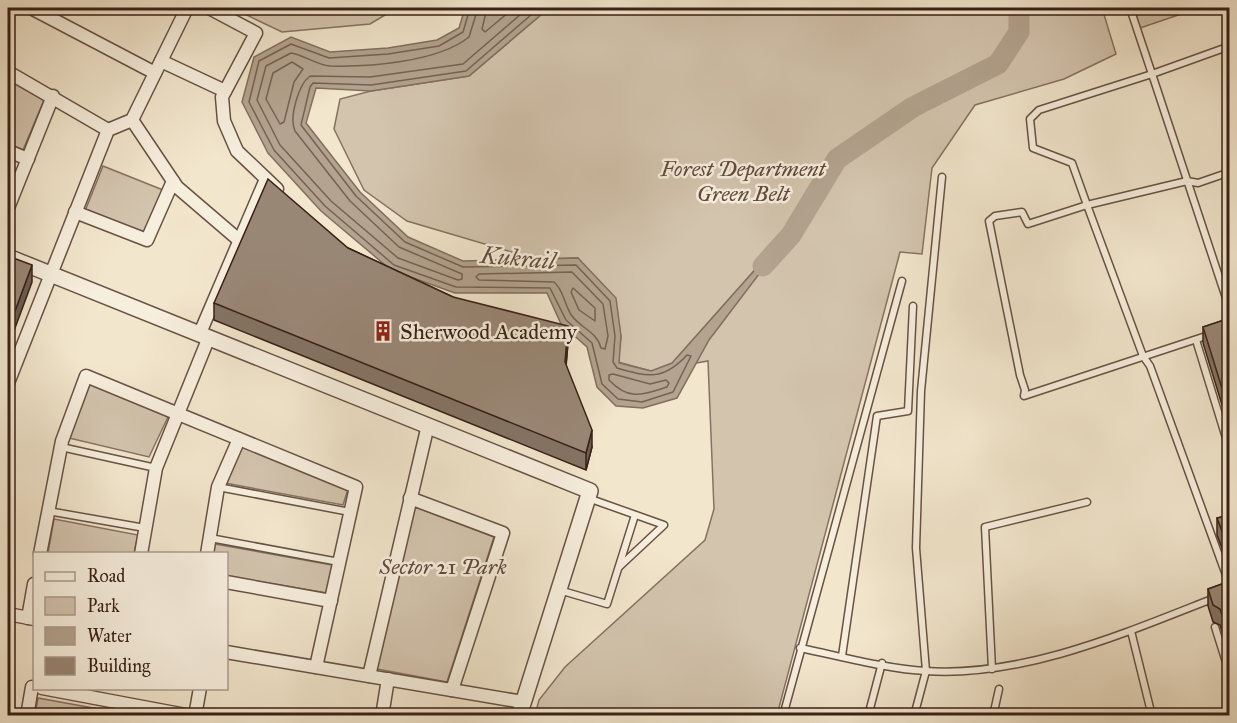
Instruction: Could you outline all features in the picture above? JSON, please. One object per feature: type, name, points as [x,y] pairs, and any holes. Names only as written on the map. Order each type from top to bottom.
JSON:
[{"type":"street","points":[[31,8],[155,73]]},
{"type":"street","points":[[8,383],[108,130],[132,120],[187,8]]},
{"type":"street","points":[[210,8],[256,33],[222,97],[224,121],[237,151],[283,195]]},
{"type":"street","points":[[161,61],[225,91]]},
{"type":"street","points":[[8,72],[53,96],[108,130]]},
{"type":"street","points":[[8,208],[53,96]]},
{"type":"street","points":[[132,120],[173,181],[240,241]]},
{"type":"street","points":[[8,151],[28,159]]},
{"type":"street","points":[[141,552],[156,468],[178,414],[204,335],[266,179]]},
{"type":"street","points":[[75,212],[147,240],[173,181]]},
{"type":"street","points":[[8,257],[590,491],[521,709],[452,690],[228,652]]},
{"type":"street","points":[[40,552],[61,447],[86,376],[356,487],[316,667]]},
{"type":"street","points":[[369,676],[428,425]]},
{"type":"street","points":[[207,552],[218,487],[239,439]]},
{"type":"street","points":[[410,498],[503,533],[452,690]]},
{"type":"street","points":[[228,582],[331,601]]},
{"type":"street","points":[[8,614],[31,618],[33,595]]},
{"type":"street","points":[[382,716],[388,679]]},
{"type":"street","points":[[27,716],[33,687]]},
{"type":"street","points":[[51,690],[145,711],[193,716],[200,690]]},
{"type":"lane","points":[[1130,8],[1230,310]]},
{"type":"lane","points":[[1230,46],[1039,110],[1030,119],[1033,148],[1072,163],[1143,356],[1150,366],[1230,586]]},
{"type":"lane","points":[[1218,333],[1024,396],[1025,390],[989,221],[995,216],[1022,212],[1028,224],[1087,205],[1187,181],[1198,183],[1230,172]]},
{"type":"lane","points":[[914,716],[926,671],[916,548],[921,391],[942,177]]},
{"type":"lane","points":[[783,716],[902,280]]},
{"type":"lane","points":[[842,656],[878,416],[908,411],[913,306]]},
{"type":"lane","points":[[1196,340],[1230,451]]},
{"type":"lane","points":[[61,447],[156,468]]},
{"type":"lane","points":[[218,487],[351,512]]},
{"type":"lane","points":[[588,498],[664,525],[619,568]]},
{"type":"lane","points":[[992,669],[985,527],[1087,502]]},
{"type":"lane","points":[[48,511],[145,528]]},
{"type":"lane","points":[[558,590],[607,604],[635,515]]},
{"type":"lane","points":[[210,538],[340,562]]},
{"type":"lane","points":[[800,648],[926,671],[992,669],[1131,631],[1230,592]]},
{"type":"lane","points":[[1215,627],[1230,675]]},
{"type":"lane","points":[[1131,631],[1152,716]]},
{"type":"lane","points":[[868,716],[882,663]]},
{"type":"lane","points":[[993,716],[999,689]]},
{"type":"green space","points":[[232,8],[397,8],[370,24],[282,32]]},
{"type":"green space","name":"Forest Department Green Belt","points":[[549,8],[1102,8],[1116,54],[1064,79],[975,105],[932,168],[922,254],[900,252],[777,715],[535,715],[539,700],[565,667],[705,540],[714,509],[708,361],[651,371],[618,362],[621,336],[578,258],[535,259],[407,221],[364,190],[334,129],[340,99],[371,91],[469,76]]},
{"type":"green space","points":[[1130,8],[1199,8],[1137,29]]},
{"type":"green space","points":[[8,80],[44,100],[23,150],[8,143]]},
{"type":"green space","points":[[103,166],[163,190],[145,235],[85,211]]},
{"type":"green space","points":[[90,384],[168,417],[149,457],[69,438]]},
{"type":"green space","points":[[241,446],[348,489],[343,505],[225,483]]},
{"type":"green space","name":"Sector 21 Park","points":[[415,507],[494,537],[447,682],[377,669]]},
{"type":"green space","points":[[54,519],[138,535],[134,552],[48,552]]},
{"type":"green space","points":[[215,544],[332,565],[327,593],[228,576],[228,552],[213,552]]},
{"type":"green space","points":[[38,698],[132,715],[35,715]]},
{"type":"water","points":[[465,8],[549,8],[469,76],[371,91],[316,88],[306,123],[360,192],[408,237],[463,261],[578,258],[616,298],[621,336],[619,363],[651,371],[672,363],[768,255],[781,245],[709,340],[677,398],[643,408],[616,406],[597,387],[587,347],[561,324],[547,293],[455,293],[391,270],[321,211],[268,153],[242,102],[254,57],[291,37],[330,52],[388,48],[437,40],[459,28]]},
{"type":"building","name":"Sherwood Academy","points":[[268,179],[348,248],[453,297],[568,326],[565,362],[592,430],[586,453],[214,303]]},
{"type":"building","points":[[8,256],[32,265],[8,330]]},
{"type":"building","points":[[1230,318],[1230,414],[1203,327]]},
{"type":"building","points":[[1230,515],[1230,552],[1217,518]]},
{"type":"building","points":[[1230,581],[1230,639],[1220,609],[1213,605],[1208,589]]},
{"type":"waterway","name":"Kukrail","points":[[763,266],[791,235],[837,159],[913,107],[998,64],[1019,32],[1019,8]]},
{"type":"place","name":"Sherwood Academy","points":[[383,331]]}]
